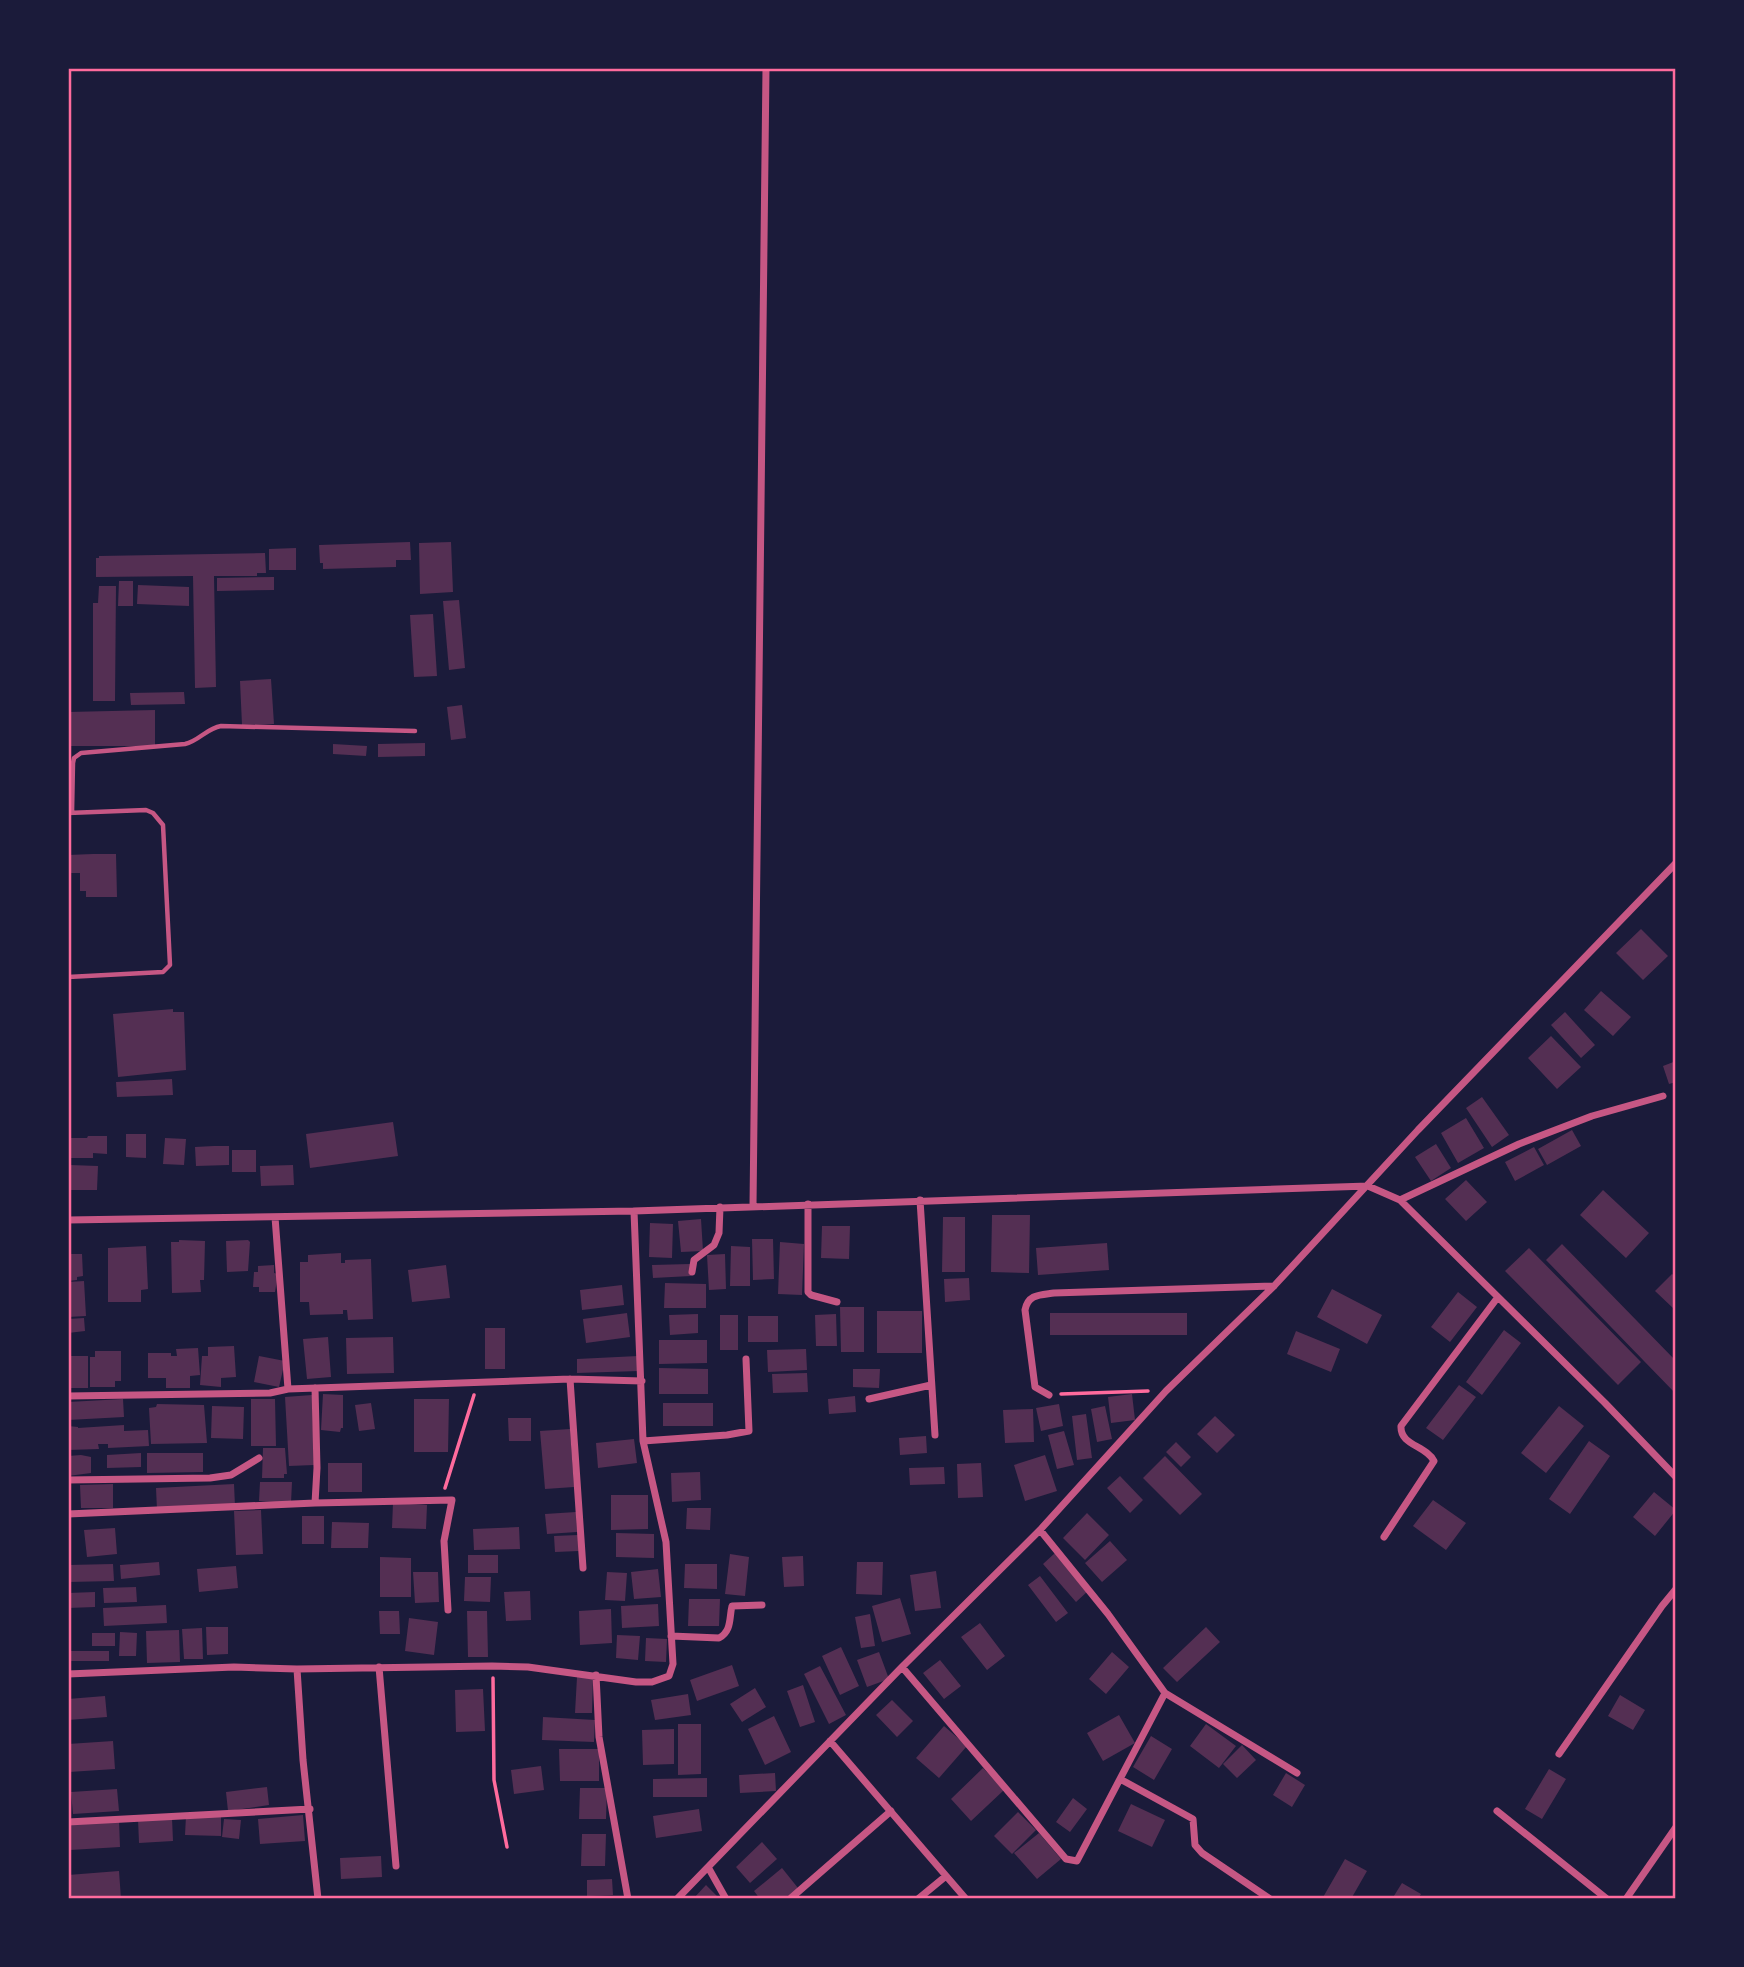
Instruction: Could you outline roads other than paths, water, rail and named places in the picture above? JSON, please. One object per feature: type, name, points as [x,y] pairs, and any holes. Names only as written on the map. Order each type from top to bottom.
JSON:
[{"type":"street","points":[[753,1206],[766,68]]},
{"type":"street","points":[[677,1899],[902,1667],[1040,1530],[1166,1391],[1275,1286],[1474,1072],[1676,863]]},
{"type":"street","points":[[1400,1200],[1520,1144],[1592,1116],[1663,1096]]},
{"type":"street","points":[[68,1220],[634,1210],[1368,1186],[1400,1200],[1676,1477]]},
{"type":"street","points":[[920,1200],[935,1435]]},
{"type":"street","points":[[808,1204],[808,1292],[811,1296],[837,1302]]},
{"type":"street","points":[[692,1272],[694,1259],[714,1245],[719,1233],[720,1207]]},
{"type":"street","points":[[68,1674],[234,1667],[298,1669],[492,1666],[528,1667],[636,1682],[652,1682],[669,1676],[673,1664],[666,1542],[643,1441],[634,1210]]},
{"type":"street","points":[[275,1217],[288,1390]]},
{"type":"street","points":[[1049,1395],[1035,1387],[1025,1310],[1027,1302],[1033,1296],[1054,1293],[1275,1286]]},
{"type":"street","points":[[1384,1536],[1434,1461],[1431,1455],[1403,1438],[1401,1426],[1498,1297]]},
{"type":"street","points":[[643,1441],[749,1431],[746,1360]]},
{"type":"street","points":[[68,1396],[270,1393],[315,1388],[570,1380],[642,1381]]},
{"type":"street","points":[[570,1380],[583,1568]]},
{"type":"street","points":[[869,1399],[931,1385]]},
{"type":"street","points":[[315,1388],[315,1503]]},
{"type":"street","points":[[68,1480],[210,1478],[231,1475],[259,1458]]},
{"type":"street","points":[[68,1514],[452,1500],[444,1541],[448,1610]]},
{"type":"street","points":[[1040,1530],[1108,1614],[1165,1693],[1297,1773]]},
{"type":"street","points":[[1559,1754],[1676,1589]]},
{"type":"street","points":[[671,1636],[719,1638],[729,1626],[732,1606],[762,1605]]},
{"type":"street","points":[[379,1667],[396,1866]]},
{"type":"street","points":[[902,1667],[1066,1859],[1077,1861],[1165,1693]]},
{"type":"street","points":[[298,1669],[303,1760],[317,1899]]},
{"type":"street","points":[[596,1675],[599,1737],[628,1899]]},
{"type":"street","points":[[831,1741],[966,1899]]},
{"type":"street","points":[[1120,1779],[1193,1819],[1195,1845],[1202,1853],[1270,1899]]},
{"type":"street","points":[[68,1822],[310,1809]]},
{"type":"street","points":[[791,1898],[891,1811]]},
{"type":"street","points":[[1497,1811],[1607,1899]]},
{"type":"street","points":[[1626,1899],[1676,1827]]},
{"type":"street","points":[[708,1867],[726,1899]]},
{"type":"street","points":[[918,1899],[946,1876]]},
{"type":"lane","points":[[68,978],[163,972],[170,965],[163,825],[153,813],[146,810],[70,813],[71,758],[81,753],[185,744],[194,742],[214,727],[221,726],[415,731]]}]
